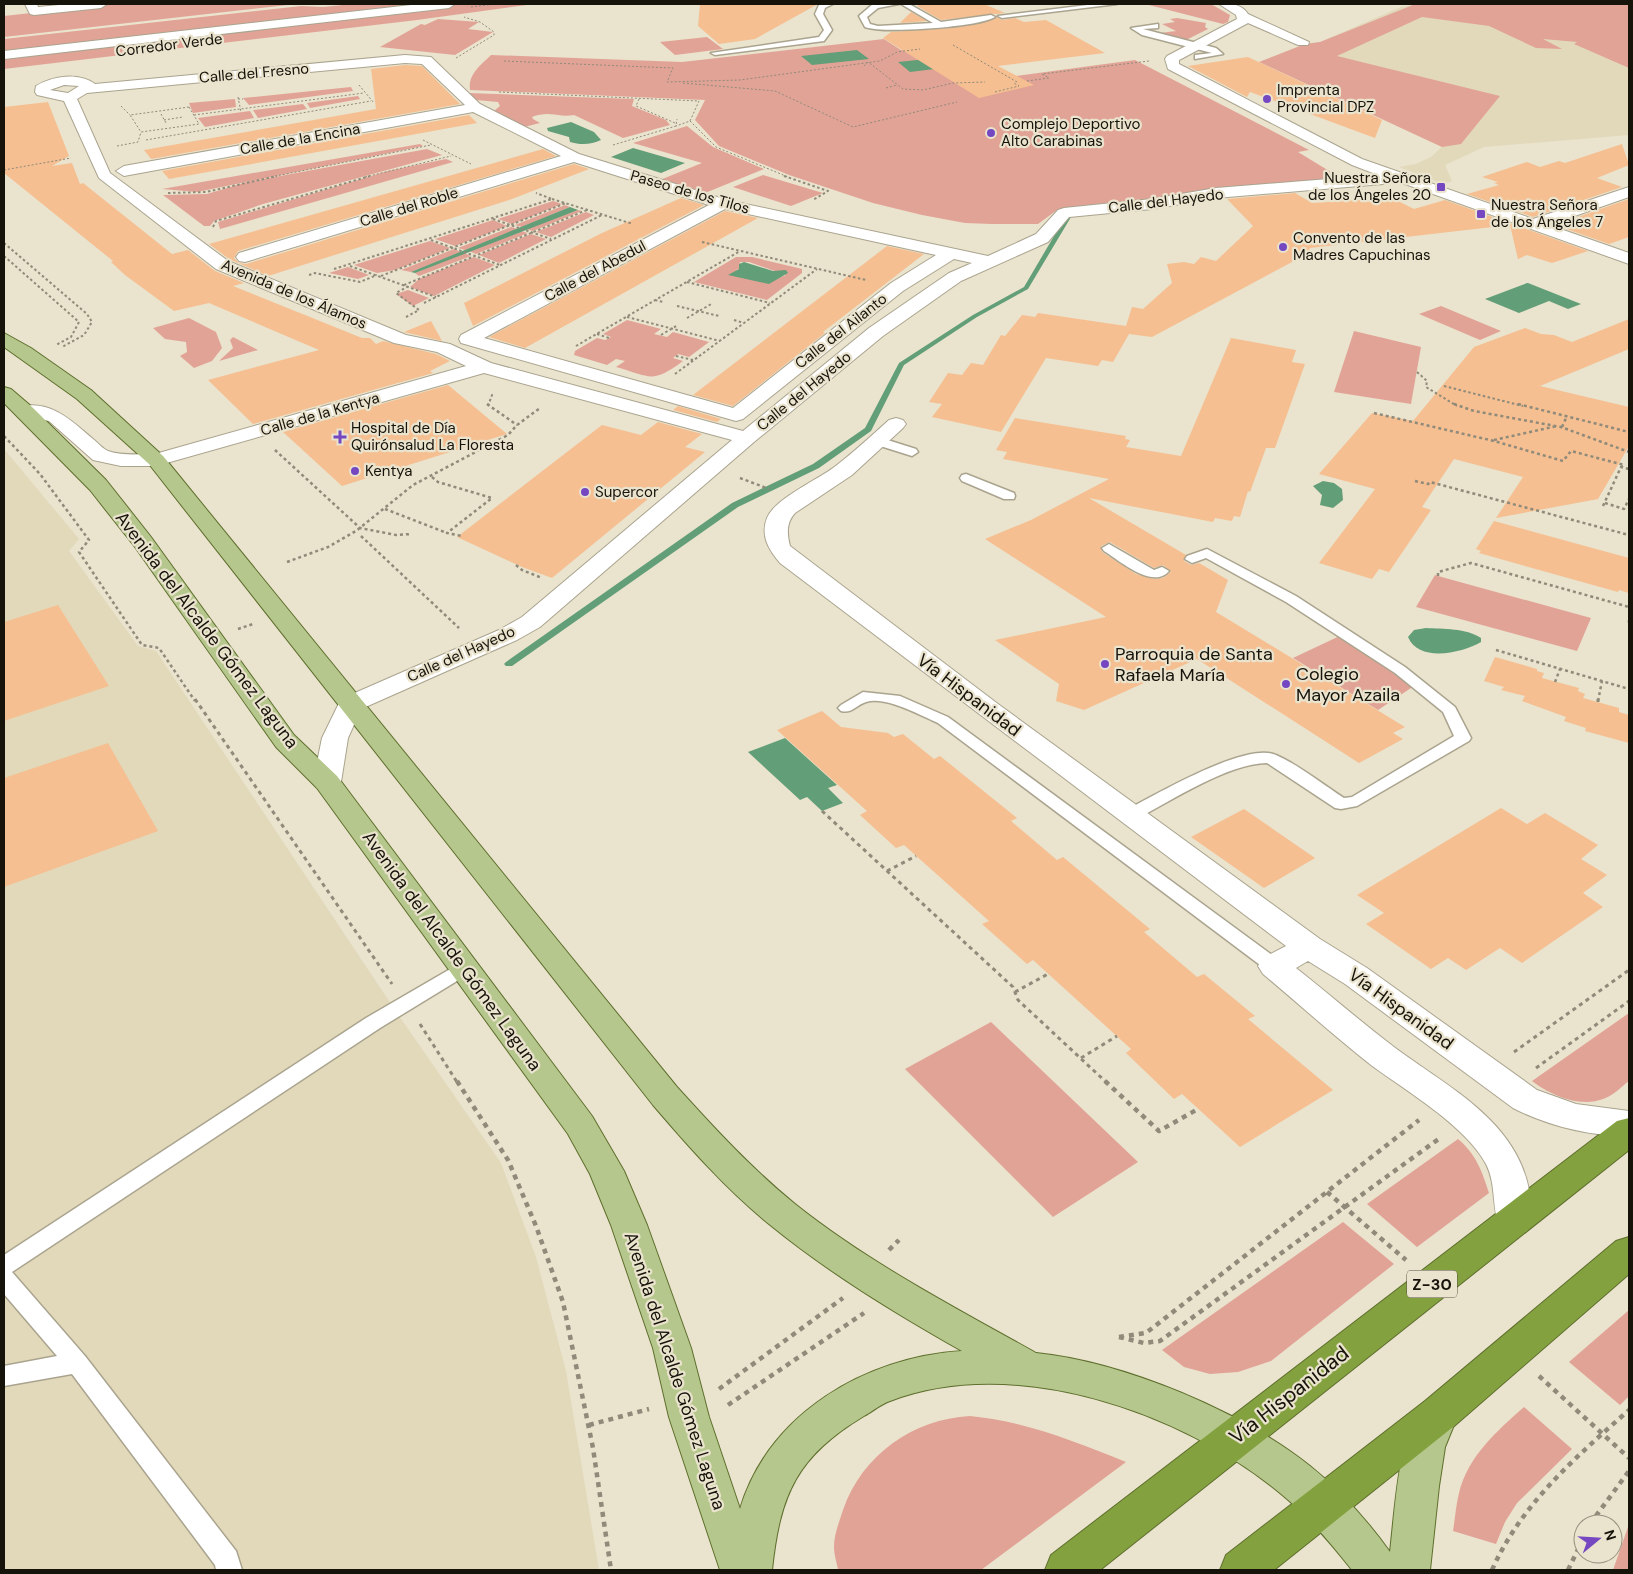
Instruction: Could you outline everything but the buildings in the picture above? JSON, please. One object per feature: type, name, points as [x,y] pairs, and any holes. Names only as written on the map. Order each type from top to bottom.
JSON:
[{"type":"highway","name":"Vía Hispanidad","points":[[1066,1570],[1629,1131]]},
{"type":"highway","points":[[1241,1570],[1439,1414],[1629,1252]]},
{"type":"main road","points":[[4,339],[32,356],[112,417],[156,460],[665,1096],[730,1168],[782,1214],[866,1274],[1026,1367]]},
{"type":"main road","name":"Avenida del Alcalde Gómez Laguna","points":[[4,393],[25,411],[98,485],[143,542],[285,741],[327,782],[580,1125],[606,1171],[629,1225],[672,1348],[685,1399],[714,1495],[742,1570]]},
{"type":"main road","points":[[751,1570],[756,1526],[770,1482],[786,1457],[819,1424],[847,1401],[880,1384],[909,1375],[979,1367],[1026,1367],[1104,1383],[1149,1398],[1191,1416],[1234,1438],[1282,1469],[1323,1504],[1377,1570]]},
{"type":"main road","points":[[1409,1570],[1415,1506],[1425,1447],[1439,1414]]},
{"type":"street","points":[[31,4],[34,11],[101,4]]},
{"type":"street","name":"Corredor Verde","points":[[4,43],[348,4]]},
{"type":"street","name":"Corredor Verde","points":[[4,55],[449,4]]},
{"type":"street","points":[[1229,5],[1245,17],[1304,42]]},
{"type":"street","points":[[316,7],[325,18]]},
{"type":"street","points":[[1245,17],[1240,23],[1197,51],[1172,59],[1173,66],[1358,162],[1629,259]]},
{"type":"street","name":"Corredor Verde","points":[[4,65],[319,27],[327,24],[325,18]]},
{"type":"street","name":"Calle del Fresno","points":[[87,89],[420,59]]},
{"type":"street","name":"Paseo de los Tilos","points":[[420,59],[430,62],[476,107],[574,158],[723,204],[988,262]]},
{"type":"street","points":[[72,81],[88,84],[87,89],[70,98],[45,93],[41,89],[56,83],[72,81]]},
{"type":"street","name":"Avenida de los Álamos","points":[[70,98],[104,175],[222,266],[415,342],[443,348],[484,367],[747,438]]},
{"type":"street","name":"Calle de la Encina","points":[[124,171],[476,107]]},
{"type":"street","name":"Calle del Roble","points":[[244,257],[574,158]]},
{"type":"street","name":"Calle del Hayedo","points":[[350,704],[508,635],[531,622],[747,438],[903,312],[955,278],[1042,238],[1064,213],[1152,204],[1216,194],[1383,179]]},
{"type":"street","points":[[1532,225],[1629,192]]},
{"type":"street","name":"Calle del Abedul","points":[[723,204],[468,339],[736,414]]},
{"type":"street","name":"Calle del Ailanto","points":[[736,414],[897,287],[951,254]]},
{"type":"street","points":[[415,342],[412,351],[441,370],[454,375]]},
{"type":"street","name":"Calle de la Kentya","points":[[156,460],[484,367]]},
{"type":"street","points":[[25,411],[47,413],[56,417],[100,456],[121,460],[156,460]]},
{"type":"street","name":"Vía Hispanidad","points":[[887,432],[844,470],[787,508],[778,518],[776,535],[779,548],[788,558],[1130,815],[1310,947],[1356,976],[1497,1080],[1543,1110],[1606,1122],[1629,1124]]},
{"type":"street","points":[[327,782],[335,738],[350,704]]},
{"type":"street","points":[[1310,947],[1274,966],[1454,1110],[1498,1153],[1510,1177],[1514,1220]]},
{"type":"lane","points":[[715,53],[821,39],[828,30],[819,14],[822,8],[829,4]]},
{"type":"lane","points":[[895,4],[874,8],[863,16],[869,26],[882,30],[991,18]]},
{"type":"lane","points":[[904,4],[938,24]]},
{"type":"lane","points":[[1002,16],[1113,4]]},
{"type":"lane","points":[[874,8],[882,13]]},
{"type":"lane","points":[[890,19],[899,25],[917,27]]},
{"type":"lane","points":[[1155,26],[1135,28],[1197,51]]},
{"type":"lane","points":[[887,432],[912,452]]},
{"type":"lane","points":[[966,478],[1009,496]]},
{"type":"lane","points":[[1109,548],[1153,575],[1162,571]]},
{"type":"lane","points":[[1130,815],[1229,765],[1254,758],[1270,758],[1341,804],[1357,801],[1463,738],[1450,710],[1400,670],[1291,599],[1207,553],[1192,559]]},
{"type":"lane","points":[[846,708],[863,698],[895,699],[943,720],[1274,966]]},
{"type":"lane","points":[[4,1266],[373,1023],[464,968]]},
{"type":"lane","points":[[4,1279],[12,1298],[77,1363],[227,1560],[229,1570]]},
{"type":"lane","points":[[4,1376],[77,1363]]},
{"type":"path","points":[[455,58],[494,36],[494,32],[476,19],[462,17]]},
{"type":"path","points":[[1027,81],[1049,78],[1042,74],[1154,60]]},
{"type":"path","points":[[864,66],[868,62],[903,89],[923,90],[953,83],[985,82]]},
{"type":"path","points":[[350,64],[358,84],[365,93],[396,121],[431,145],[502,179],[566,204],[666,234],[897,287]]},
{"type":"path","points":[[667,82],[774,91],[853,127],[957,102]]},
{"type":"path","points":[[995,92],[1019,86],[1014,83]]},
{"type":"path","points":[[886,88],[897,85]]},
{"type":"path","points":[[497,92],[699,102],[690,121]]},
{"type":"path","points":[[194,115],[240,111],[290,101],[365,93]]},
{"type":"path","points":[[240,111],[238,98],[243,99]]},
{"type":"path","points":[[639,99],[636,106],[675,124]]},
{"type":"path","points":[[146,140],[242,121],[372,100]]},
{"type":"path","points":[[290,101],[293,105]]},
{"type":"path","points":[[113,147],[138,142],[141,132],[130,115],[120,106]]},
{"type":"path","points":[[130,115],[189,107],[199,124],[141,132]]},
{"type":"path","points":[[161,114],[166,123]]},
{"type":"path","points":[[164,120],[183,117]]},
{"type":"path","points":[[675,124],[677,119]]},
{"type":"path","points":[[574,158],[675,124],[690,121]]},
{"type":"path","points":[[690,121],[716,146],[775,173],[828,191],[784,217]]},
{"type":"path","points":[[170,128],[173,135]]},
{"type":"path","points":[[162,192],[180,195],[213,191],[243,182],[431,145]]},
{"type":"path","points":[[218,233],[212,228],[216,221],[391,169],[452,155]]},
{"type":"path","points":[[4,170],[77,158]]},
{"type":"path","points":[[334,269],[350,266],[431,240],[552,199]]},
{"type":"path","points":[[381,276],[566,204]]},
{"type":"path","points":[[416,312],[420,310],[396,293],[406,286],[475,256],[588,210]]},
{"type":"path","points":[[424,304],[603,214]]},
{"type":"path","points":[[492,219],[552,240]]},
{"type":"path","points":[[431,240],[501,265]]},
{"type":"path","points":[[4,243],[87,314],[92,322],[88,332],[77,341],[54,350]]},
{"type":"path","points":[[574,347],[740,251]]},
{"type":"path","points":[[4,256],[80,322],[78,331],[68,340],[55,345]]},
{"type":"path","points":[[350,266],[436,297]]},
{"type":"path","points":[[673,375],[817,269]]},
{"type":"path","points":[[315,273],[360,282],[378,275]]},
{"type":"path","points":[[686,282],[771,303]]},
{"type":"path","points":[[722,297],[728,292]]},
{"type":"path","points":[[655,300],[663,302]]},
{"type":"path","points":[[687,318],[713,303]]},
{"type":"path","points":[[678,306],[719,316]]},
{"type":"path","points":[[626,317],[720,341]]},
{"type":"path","points":[[734,320],[744,322]]},
{"type":"path","points":[[661,335],[678,325]]},
{"type":"path","points":[[596,334],[608,338]]},
{"type":"path","points":[[676,356],[693,360]]},
{"type":"path","points":[[1417,372],[1424,376],[1427,382],[1426,387],[1438,397],[1458,407],[1492,417],[1525,418],[1562,427],[1629,452]]},
{"type":"path","points":[[1444,386],[1629,432]]},
{"type":"path","points":[[287,562],[328,547],[360,528],[413,485],[432,477],[442,468],[508,435],[517,425],[540,408]]},
{"type":"path","points":[[1374,413],[1493,441],[1563,461],[1571,451],[1624,465],[1621,467],[1604,505],[1624,509],[1629,499]]},
{"type":"path","points":[[1562,427],[1566,417]]},
{"type":"path","points":[[1493,441],[1557,426]]},
{"type":"path","points":[[4,436],[40,474],[89,540],[79,552],[142,645],[159,648],[406,1004],[508,1160],[536,1226],[563,1302],[589,1425],[611,1570]]},
{"type":"path","points":[[271,446],[360,528],[396,535],[411,534]]},
{"type":"path","points":[[1621,467],[1629,469]]},
{"type":"path","points":[[734,476],[755,483]]},
{"type":"path","points":[[432,477],[438,482],[492,498],[447,533]]},
{"type":"path","points":[[1415,481],[1428,484],[1430,482],[1629,535]]},
{"type":"path","points":[[385,509],[447,533],[462,536]]},
{"type":"path","points":[[361,536],[459,629]]},
{"type":"path","points":[[1438,576],[1438,572],[1472,563],[1629,607]]},
{"type":"path","points":[[516,565],[522,570],[543,578]]},
{"type":"path","points":[[235,630],[258,622]]},
{"type":"path","points":[[1496,650],[1629,689]]},
{"type":"path","points":[[1516,663],[1520,657]]},
{"type":"path","points":[[1555,682],[1560,669]]},
{"type":"path","points":[[1598,702],[1602,681]]},
{"type":"path","points":[[822,811],[1013,987],[1018,1000],[1159,1131],[1198,1109]]},
{"type":"path","points":[[887,870],[916,856]]},
{"type":"path","points":[[1497,1080],[1629,970]]},
{"type":"path","points":[[1015,992],[1048,974]]},
{"type":"path","points":[[1497,1080],[1629,1001]]},
{"type":"path","points":[[1081,1058],[1117,1036]]},
{"type":"path","points":[[1454,1110],[1345,1206],[1160,1341],[1149,1345],[1138,1344],[1119,1337],[1146,1333],[1327,1192],[1454,1110]]},
{"type":"path","points":[[1327,1192],[1433,1284]]},
{"type":"path","points":[[589,1425],[718,1390],[840,1302],[899,1240]]},
{"type":"path","points":[[728,1406],[864,1313]]},
{"type":"path","points":[[1512,1351],[1629,1458]]},
{"type":"path","points":[[1492,1570],[1504,1543],[1532,1503],[1629,1410]]},
{"type":"path","points":[[1597,1514],[1629,1471]]},
{"type":"shaded area","points":[[112,4],[288,5],[4,37],[4,16]]},
{"type":"shaded area","points":[[353,4],[534,4],[417,20],[4,69],[4,39],[301,6],[323,7]]},
{"type":"shaded area","points":[[1145,4],[1211,4],[1230,15],[1228,22],[1223,24]]},
{"type":"shaded area","points":[[1408,4],[1629,4],[1629,135],[1484,147],[1445,165],[1452,181],[1444,184],[1399,167],[1416,164],[1431,157],[1442,147],[1259,62],[1305,44],[1320,42],[1401,7],[1411,5]]},
{"type":"shaded area","points":[[1629,4],[1629,68],[1574,44],[1577,42],[1543,39],[1562,49],[1536,48],[1489,26],[1422,17],[1337,56],[1500,96],[1461,144],[1442,147],[1259,62],[1305,44],[1320,42],[1413,5]]},
{"type":"shaded area","points":[[1177,18],[1206,23],[1205,27],[1208,29],[1186,40],[1160,33],[1176,31],[1162,24],[1175,22],[1170,19]]},
{"type":"shaded area","points":[[438,19],[479,22],[468,29],[493,32],[455,55],[380,47],[421,24],[425,25]]},
{"type":"shaded area","points":[[707,37],[723,49],[675,55],[660,42]]},
{"type":"shaded area","name":"Complejo Deportivo Alto Carabinas","points":[[884,39],[901,50],[956,43],[1008,77],[1135,60],[1309,150],[1298,152],[1344,180],[1057,210],[1038,224],[965,223],[873,203],[789,175],[719,146],[695,120],[705,100],[470,90],[473,75],[491,55],[682,62]]},
{"type":"shaded area","points":[[857,50],[869,59],[812,65],[801,56]]},
{"type":"shaded area","points":[[955,56],[968,65],[910,72],[898,62]]},
{"type":"shaded area","points":[[351,87],[353,91],[249,105],[243,98]]},
{"type":"shaded area","points":[[469,93],[634,99],[632,106],[666,120],[670,125],[623,138],[574,115],[544,114],[532,117],[540,123],[524,127],[494,111],[500,106],[498,102],[476,100]]},
{"type":"shaded area","points":[[358,96],[360,99],[310,108],[307,103]]},
{"type":"shaded area","points":[[235,99],[236,107],[193,113],[189,103]]},
{"type":"shaded area","points":[[303,104],[307,109],[258,118],[253,110]]},
{"type":"shaded area","points":[[250,111],[254,118],[205,127],[198,118]]},
{"type":"shaded area","points":[[571,122],[594,132],[601,140],[589,144],[574,143],[570,142],[569,137],[548,131],[547,128]]},
{"type":"shaded area","points":[[687,126],[713,147],[764,169],[705,193],[660,180],[702,163],[633,143]]},
{"type":"shaded area","points":[[420,144],[423,146],[197,192],[162,189]]},
{"type":"shaded area","points":[[633,148],[685,163],[661,173],[611,157]]},
{"type":"shaded area","points":[[427,149],[442,155],[263,204],[214,221],[210,226],[204,226],[163,195],[207,194],[247,182]]},
{"type":"shaded area","points":[[446,159],[453,162],[220,229],[218,222],[388,171]]},
{"type":"shaded area","points":[[763,175],[823,193],[791,206],[733,187]]},
{"type":"shaded area","points":[[553,201],[562,204],[512,224],[498,219]]},
{"type":"shaded area","points":[[565,205],[570,207],[522,227],[515,225]]},
{"type":"shaded area","points":[[570,207],[578,210],[415,273],[411,272]]},
{"type":"shaded area","points":[[578,210],[582,211],[533,231],[526,229]]},
{"type":"shaded area","points":[[586,212],[594,215],[551,237],[536,232]]},
{"type":"shaded area","points":[[493,220],[507,226],[455,246],[435,239]]},
{"type":"shaded area","points":[[511,227],[518,229],[465,250],[458,248]]},
{"type":"shaded area","points":[[521,231],[528,233],[476,254],[469,251]]},
{"type":"shaded area","points":[[531,234],[546,239],[499,263],[479,255]]},
{"type":"shaded area","points":[[430,241],[450,248],[395,270],[377,273],[354,265]]},
{"type":"shaded area","points":[[454,249],[461,252],[411,272],[401,270]]},
{"type":"shaded area","points":[[464,253],[471,256],[419,276],[415,273]]},
{"type":"shaded area","points":[[474,257],[495,265],[434,296],[410,287],[419,279]]},
{"type":"shaded area","points":[[736,257],[752,257],[802,269],[802,273],[767,300],[694,282]],"holes":[[[740,262],[749,262],[786,275],[773,280],[736,270],[739,269]]]},
{"type":"shaded area","points":[[744,262],[773,271],[786,270],[788,273],[769,284],[728,275],[739,269],[739,264]]},
{"type":"shaded area","points":[[348,267],[369,275],[358,279],[329,273]]},
{"type":"shaded area","points":[[1527,283],[1581,304],[1568,309],[1549,301],[1519,313],[1485,299]]},
{"type":"shaded area","points":[[408,290],[429,298],[413,306],[396,294]]},
{"type":"shaded area","points":[[1441,306],[1501,331],[1480,340],[1419,314]]},
{"type":"shaded area","points":[[189,318],[216,332],[222,348],[212,361],[194,368],[180,356],[187,352],[186,342],[165,339],[153,328]]},
{"type":"shaded area","points":[[627,320],[661,329],[654,334],[667,337],[673,332],[709,342],[689,357],[678,354],[673,358],[683,361],[657,376],[644,376],[616,367],[625,361],[616,359],[607,365],[574,355],[575,351],[597,338],[605,340],[611,337],[603,334]]},
{"type":"shaded area","points":[[1354,331],[1421,347],[1411,404],[1334,392]]},
{"type":"shaded area","points":[[233,337],[258,350],[219,361],[233,348],[230,340]]},
{"type":"shaded area","points":[[4,449],[79,539],[69,551],[138,646],[156,651],[395,1010],[501,1163],[536,1257],[566,1371],[599,1570],[4,1570]]},
{"type":"shaded area","points":[[1323,481],[1334,483],[1342,489],[1343,500],[1333,508],[1320,505],[1322,495],[1313,486]]},
{"type":"shaded area","points":[[1435,575],[1591,618],[1577,651],[1416,607]]},
{"type":"shaded area","points":[[1426,628],[1468,632],[1481,638],[1481,642],[1463,650],[1431,653],[1421,650],[1408,637],[1414,630]]},
{"type":"shaded area","points":[[1346,633],[1423,680],[1378,710],[1293,658]]},
{"type":"shaded area","points":[[785,738],[837,785],[828,788],[843,803],[822,811],[807,797],[800,800],[748,752]]},
{"type":"shaded area","points":[[1629,1013],[1629,1081],[1614,1094],[1594,1101],[1575,1101],[1547,1091],[1532,1081]]},
{"type":"shaded area","points":[[991,1022],[1138,1162],[1053,1217],[905,1069]]},
{"type":"shaded area","points":[[1458,1139],[1478,1163],[1489,1193],[1417,1247],[1367,1204]]},
{"type":"shaded area","points":[[1343,1222],[1394,1264],[1271,1361],[1238,1372],[1210,1374],[1184,1367],[1162,1350]]},
{"type":"shaded area","points":[[1629,1310],[1629,1396],[1620,1405],[1569,1362]]},
{"type":"shaded area","points":[[1524,1407],[1572,1449],[1517,1503],[1505,1522],[1496,1544],[1453,1531],[1459,1493],[1469,1467],[1494,1435]]},
{"type":"shaded area","points":[[970,1416],[1030,1427],[1126,1462],[981,1570],[838,1570],[834,1550],[836,1533],[852,1490],[863,1473],[892,1444],[910,1433],[929,1424]]},
{"type":"shaded area","points":[[1629,1524],[1629,1570],[1613,1570],[1615,1564],[1623,1564],[1623,1541]]},
{"type":"waterway","points":[[509,664],[735,505],[816,466],[868,429],[901,364],[975,316],[1026,288],[1069,215],[1076,215]]},
{"type":"place","name":"Imprenta Provincial DPZ","points":[[1267,99]]},
{"type":"place","name":"Complejo Deportivo Alto Carabinas","points":[[991,133]]},
{"type":"place","name":"Nuestra Señora de los Ángeles 20","points":[[1441,187]]},
{"type":"place","name":"Nuestra Señora de los Ángeles 7","points":[[1481,214]]},
{"type":"place","name":"Convento de las Madres Capuchinas","points":[[1283,247]]},
{"type":"place","name":"Hospital de Día Quirónsalud La Floresta","points":[[340,437]]},
{"type":"place","name":"Kentya","points":[[355,471]]},
{"type":"place","name":"Supercor","points":[[585,492]]},
{"type":"place","name":"Parroquia de Santa Rafaela María","points":[[1105,664]]},
{"type":"place","name":"Colegio Mayor Azaila","points":[[1286,684]]}]
